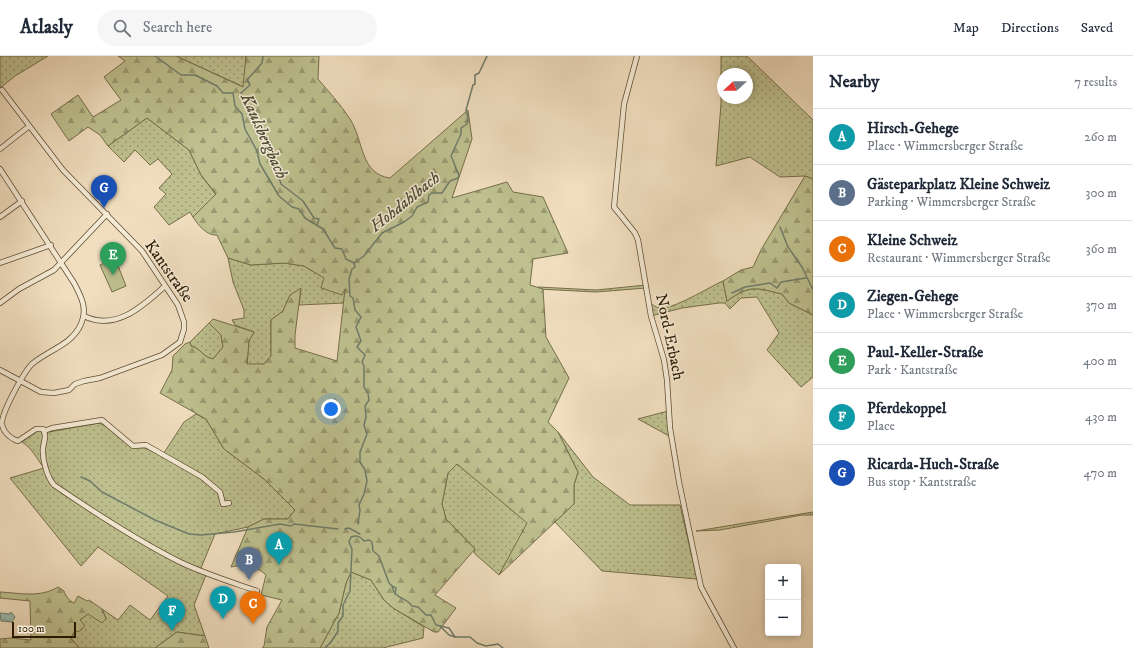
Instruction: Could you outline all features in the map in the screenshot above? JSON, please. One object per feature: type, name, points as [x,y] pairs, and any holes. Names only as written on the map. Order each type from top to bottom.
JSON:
[{"type":"street","name":"Nord-Erbach","points":[[637,56],[624,104],[614,207],[635,233],[638,240],[651,316],[664,360],[667,380],[670,428],[679,482],[702,587],[734,648]]},
{"type":"street","name":"Kantstraße","points":[[0,370],[19,382],[40,392],[61,392],[69,390],[75,384],[100,378],[154,360],[172,349],[180,342],[184,322],[180,309],[142,251],[63,170],[28,127],[2,90]]},
{"type":"street","points":[[0,150],[28,127]]},
{"type":"street","points":[[0,169],[63,263],[82,302],[84,316],[80,326],[70,338],[62,345],[32,364],[19,382],[4,416],[2,424],[4,430],[12,439],[18,441],[36,429],[41,428],[44,431],[46,440],[43,448],[48,476],[54,485],[114,526],[198,570],[257,591]]},
{"type":"street","points":[[0,217],[22,201]]},
{"type":"street","points":[[0,303],[19,289],[54,270],[63,263],[107,214]]},
{"type":"street","points":[[0,263],[51,245]]},
{"type":"street","points":[[84,316],[98,320],[109,320],[131,314],[165,286]]},
{"type":"street","points":[[44,431],[52,428],[102,420],[133,446],[146,445],[202,477],[220,492],[223,504],[229,503]]},
{"type":"green space","points":[[0,56],[48,56],[15,76],[0,88]]},
{"type":"green space","points":[[118,56],[176,56],[243,87],[246,56],[319,56],[318,79],[350,119],[355,128],[368,163],[373,170],[380,175],[390,178],[468,110],[472,139],[452,198],[507,182],[513,192],[543,197],[568,253],[533,259],[530,285],[543,289],[546,337],[569,378],[548,422],[558,432],[578,472],[574,485],[574,504],[499,575],[527,523],[457,464],[448,473],[442,504],[446,519],[475,549],[435,595],[456,608],[438,632],[434,632],[393,608],[384,600],[371,580],[351,572],[346,583],[339,613],[320,648],[262,648],[264,646],[267,627],[282,600],[261,595],[266,575],[258,569],[249,566],[231,567],[248,527],[264,519],[288,519],[295,510],[264,479],[224,449],[206,419],[160,393],[172,370],[173,356],[185,344],[190,342],[191,346],[213,359],[223,347],[221,335],[209,323],[213,319],[254,332],[249,341],[247,364],[264,364],[271,356],[271,320],[283,311],[290,295],[301,288],[295,335],[295,348],[337,361],[345,289],[342,295],[321,288],[324,278],[304,266],[284,263],[251,265],[228,258],[217,235],[206,232],[193,217],[216,194],[201,175],[189,150],[147,118],[108,146],[100,135],[88,127],[69,141],[51,114],[78,95],[93,117],[121,100],[104,77],[125,61]]},
{"type":"green space","points":[[176,56],[246,56],[244,87]]},
{"type":"green space","points":[[721,56],[747,56],[813,120],[813,179],[805,176],[780,177],[750,157],[716,166],[721,104],[753,104],[753,68],[721,68]]},
{"type":"green space","points":[[147,118],[189,150],[201,175],[216,195],[193,217],[190,212],[169,225],[154,207],[166,194],[159,188],[172,174],[158,159],[150,165],[135,150],[124,162],[108,146]]},
{"type":"green space","points":[[805,176],[813,179],[813,315],[789,303],[782,294],[760,289],[742,292],[727,301],[723,281],[741,270],[753,267],[761,250]]},
{"type":"green space","points":[[115,258],[126,286],[112,292],[100,265]]},
{"type":"green space","points":[[228,258],[251,265],[284,263],[304,266],[325,278],[321,288],[345,288],[344,303],[299,305],[301,289],[290,295],[283,311],[271,320],[271,356],[264,364],[247,365],[249,341],[254,332],[235,325],[232,320],[244,318],[244,310],[233,282]]},
{"type":"green space","points":[[723,281],[727,301],[742,292],[760,289],[782,294],[789,303],[813,315],[813,377],[801,387],[767,350],[779,333],[757,297],[741,298],[730,309],[725,303],[719,303],[682,308],[651,316],[648,302],[659,308],[665,308],[682,302]]},
{"type":"green space","points":[[646,285],[646,288],[596,292],[537,289],[538,287],[596,290]]},
{"type":"green space","points":[[209,323],[221,335],[223,347],[213,359],[191,346],[190,342]]},
{"type":"green space","points":[[668,411],[671,437],[638,419]]},
{"type":"green space","points":[[196,414],[206,419],[224,449],[264,479],[295,510],[288,519],[264,519],[248,527],[215,534],[201,568],[206,575],[194,605],[205,636],[177,632],[155,648],[79,648],[71,639],[80,620],[88,614],[106,619],[102,609],[118,620],[130,605],[150,620],[168,596],[98,547],[81,566],[10,478],[44,468],[32,451],[22,442],[38,430],[43,433],[99,423],[111,429],[133,447],[145,448],[162,456],[184,422]]},
{"type":"green space","points":[[558,432],[593,477],[630,505],[680,505],[697,579],[602,571],[555,522],[574,504],[574,485],[578,472]]},
{"type":"green space","points":[[457,464],[528,523],[499,575],[474,553],[475,549],[446,519],[442,504],[448,473]]},
{"type":"green space","points":[[813,512],[813,515],[802,515],[720,530],[696,531]]},
{"type":"green space","points":[[351,572],[371,580],[384,600],[393,608],[424,627],[423,638],[383,648],[320,648],[339,613],[346,583]]},
{"type":"green space","points":[[58,587],[64,591],[70,601],[74,603],[78,596],[87,601],[89,600],[102,609],[106,619],[102,623],[88,614],[80,620],[85,626],[80,631],[74,632],[71,638],[79,648],[0,648],[0,639],[11,638],[31,640],[30,601],[0,598],[0,592],[37,594],[44,593]]},
{"type":"green space","points":[[177,632],[205,636],[209,648],[155,648]]},
{"type":"water","points":[[11,612],[15,617],[12,622],[1,621],[0,613],[10,614]]},
{"type":"waterway","name":"Kaulsbergbach","points":[[155,56],[181,75],[195,75],[217,86],[223,93],[233,93],[235,106],[242,114],[245,129],[257,151],[260,164],[279,196],[292,207],[299,209],[305,218],[323,229],[335,248],[342,249],[346,259],[354,263]]},
{"type":"waterway","points":[[263,56],[262,63],[247,80],[250,85],[241,93],[249,116],[264,136],[265,147],[273,159],[281,184],[303,201],[314,218],[319,219],[317,225]]},
{"type":"waterway","name":"Hohdahlbach","points":[[358,524],[360,510],[359,505],[364,494],[367,481],[365,470],[360,462],[360,452],[367,434],[364,425],[366,417],[365,406],[369,400],[368,393],[364,387],[364,366],[362,362],[365,355],[357,347],[361,341],[356,327],[361,317],[355,310],[353,298],[350,296],[349,279],[352,269],[355,267],[354,263],[364,256],[382,233],[404,222],[412,216],[417,207],[428,202],[429,195],[432,193],[442,193],[450,181],[458,178],[459,175],[451,156],[461,134],[461,128],[467,124],[468,118],[466,110],[473,85],[475,84],[475,75],[479,73],[487,56]]},
{"type":"waterway","points":[[780,227],[788,247],[802,267],[813,290]]},
{"type":"waterway","points":[[732,293],[745,287],[770,283],[777,288],[781,282],[806,278]]},
{"type":"waterway","points":[[81,477],[90,481],[102,492],[155,520],[189,534],[201,535],[234,532],[280,524],[291,526],[294,524],[338,529]]},
{"type":"waterway","points":[[345,529],[349,528],[360,534]]},
{"type":"waterway","points":[[325,648],[338,631],[338,623],[343,616],[343,605],[350,591],[352,549],[349,542],[351,537],[357,536],[364,541],[369,540],[372,542],[373,551],[379,556],[389,583],[398,596],[410,603],[412,606],[418,607],[426,615],[431,615],[436,625],[449,628],[455,637],[470,637],[477,643],[486,646],[498,644],[503,648]]},
{"type":"waterway","points":[[392,586],[396,588],[395,594]]},
{"type":"waterway","points":[[440,626],[449,635],[455,637]]},
{"type":"place","name":"Ricarda-Huch-Straße","points":[[104,208]]},
{"type":"place","name":"Paul-Keller-Straße","points":[[113,275]]},
{"type":"place","name":"Hirsch-Gehege","points":[[279,565]]},
{"type":"place","name":"Gästeparkplatz Kleine Schweiz","points":[[249,580]]},
{"type":"place","name":"Ziegen-Gehege","points":[[223,619]]},
{"type":"place","name":"Kleine Schweiz","points":[[253,624]]},
{"type":"place","name":"Pferdekoppel","points":[[172,631]]}]
